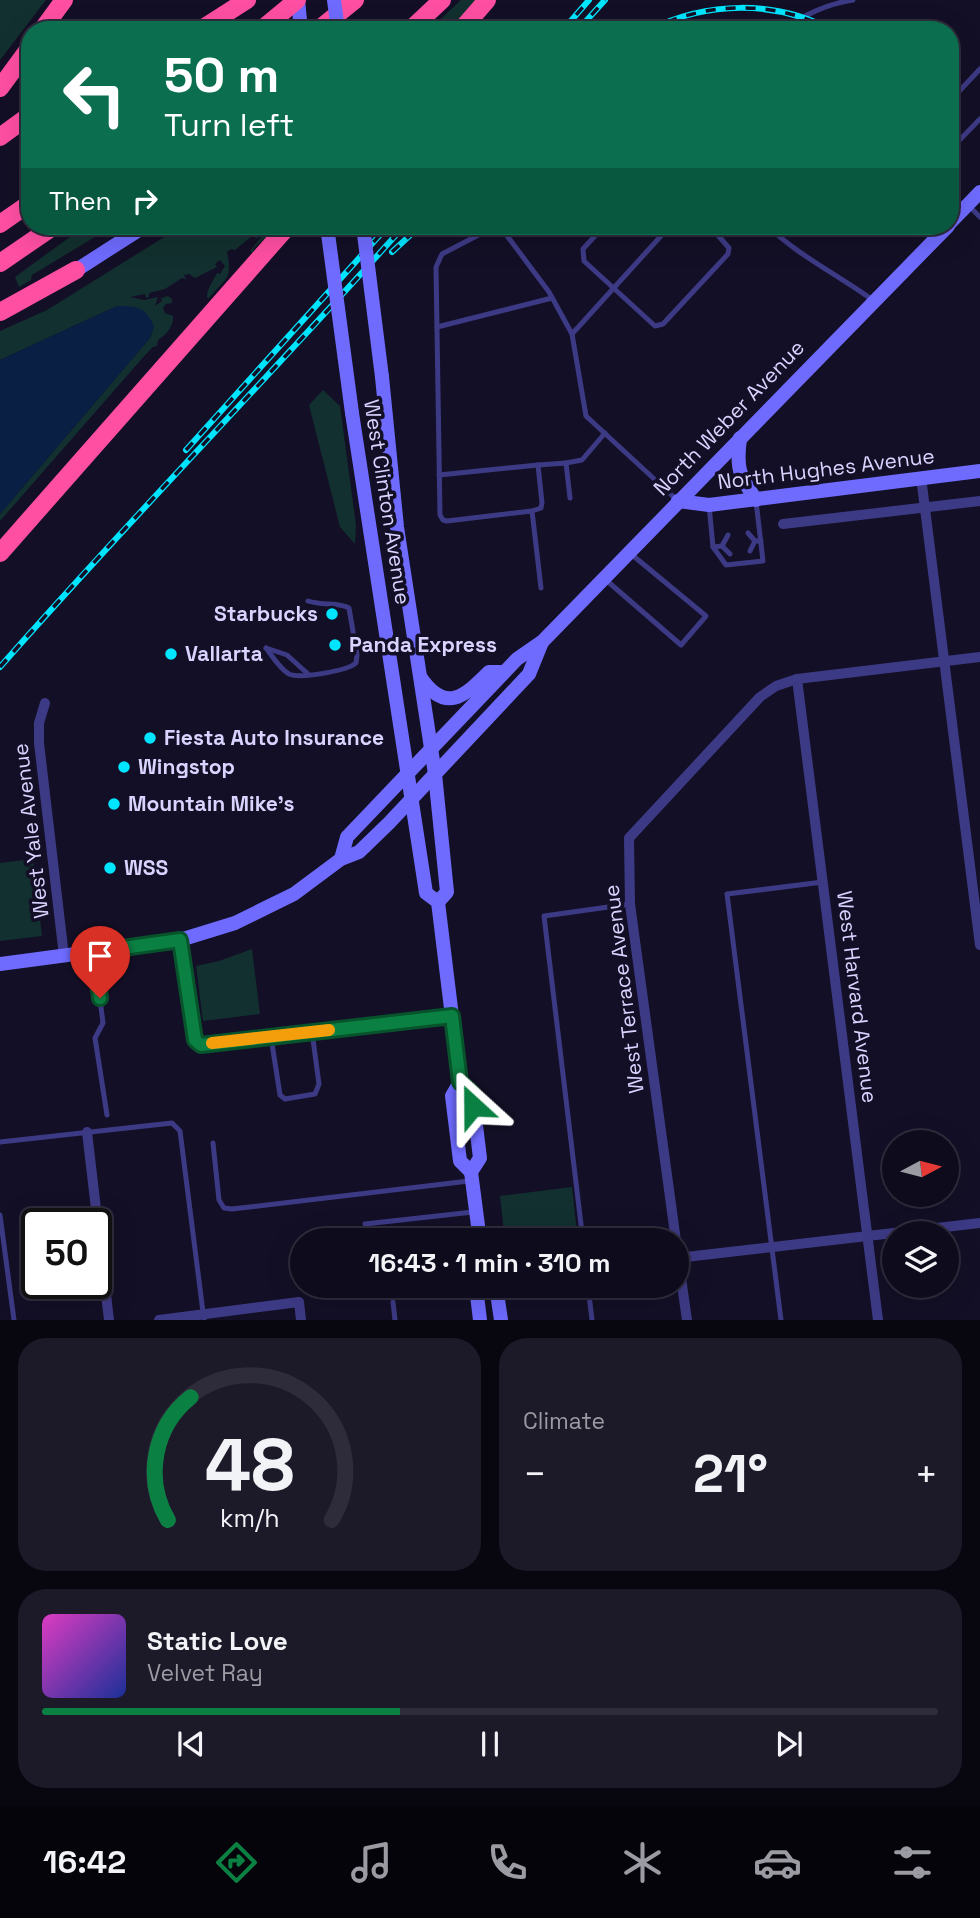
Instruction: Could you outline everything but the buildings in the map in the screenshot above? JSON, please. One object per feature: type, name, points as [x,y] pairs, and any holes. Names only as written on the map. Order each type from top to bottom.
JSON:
[{"type":"highway","points":[[49,21],[64,0]]},
{"type":"highway","points":[[214,21],[247,0]]},
{"type":"highway","points":[[272,21],[297,0]]},
{"type":"highway","points":[[329,21],[355,0]]},
{"type":"highway","points":[[420,21],[442,0]]},
{"type":"highway","points":[[469,21],[487,0]]},
{"type":"highway","points":[[0,88],[21,59]]},
{"type":"highway","points":[[0,137],[21,122]]},
{"type":"highway","points":[[0,223],[21,209]]},
{"type":"highway","points":[[0,263],[41,235]]},
{"type":"highway","points":[[0,553],[280,235]]},
{"type":"highway","points":[[0,312],[76,270]]},
{"type":"main road","points":[[297,0],[300,21]]},
{"type":"main road","points":[[334,0],[337,21]]},
{"type":"main road","name":"North Weber Avenue","points":[[959,213],[980,192]]},
{"type":"main road","points":[[0,321],[131,235]]},
{"type":"main road","name":"West Clinton Avenue","points":[[328,235],[352,413],[426,893],[438,902],[460,1082],[472,1093],[480,1158],[472,1176],[479,1228]]},
{"type":"main road","name":"West Clinton Avenue","points":[[364,235],[397,527],[435,774],[447,891],[438,902]]},
{"type":"main road","name":"North Weber Avenue","points":[[341,859],[347,837],[503,672],[542,641],[936,235]]},
{"type":"main road","points":[[740,438],[737,466],[739,474],[756,500]]},
{"type":"main road","name":"North Hughes Avenue","points":[[678,501],[709,505],[980,471]]},
{"type":"main road","name":"North Weber Avenue","points":[[0,964],[180,940],[235,923],[294,894],[341,859],[359,852],[411,799],[529,674],[542,641]]},
{"type":"main road","points":[[420,676],[431,691],[440,696],[456,698],[470,691],[489,672],[503,672]]},
{"type":"main road","points":[[477,1298],[481,1320]]},
{"type":"main road","points":[[498,1298],[501,1320]]},
{"type":"street","points":[[921,477],[980,945]]},
{"type":"street","points":[[783,524],[980,501]]},
{"type":"street","name":"West Terrace Avenue","points":[[674,1228],[629,904],[629,838],[760,697],[776,686],[797,679],[980,657]]},
{"type":"street","name":"West Harvard Avenue","points":[[797,679],[878,1320]]},
{"type":"street","name":"West Yale Avenue","points":[[45,703],[39,723],[39,743],[64,956]]},
{"type":"street","points":[[86,1132],[109,1320]]},
{"type":"street","points":[[689,1255],[980,1223]]},
{"type":"street","points":[[684,1298],[687,1320]]},
{"type":"street","points":[[159,1320],[204,1317],[299,1302],[301,1320]]},
{"type":"lane","points":[[795,21],[828,4],[853,0]]},
{"type":"lane","points":[[959,91],[980,69]]},
{"type":"lane","points":[[959,141],[980,119]]},
{"type":"lane","points":[[967,205],[980,218]]},
{"type":"lane","points":[[478,235],[442,254],[436,267],[440,515],[443,520],[541,508],[538,465]]},
{"type":"lane","points":[[506,235],[552,298],[572,334],[586,416],[678,501]]},
{"type":"lane","points":[[596,235],[583,249],[584,261],[655,326],[663,324],[728,254],[726,241],[720,235]]},
{"type":"lane","points":[[572,334],[662,235]]},
{"type":"lane","points":[[777,235],[785,243],[812,258],[874,301]]},
{"type":"lane","points":[[437,327],[552,298]]},
{"type":"lane","points":[[439,475],[582,460],[605,433]]},
{"type":"lane","points":[[566,463],[570,498]]},
{"type":"lane","points":[[750,551],[755,542],[756,500]]},
{"type":"lane","points":[[709,505],[713,547],[726,565],[763,561],[755,542],[747,533]]},
{"type":"lane","points":[[533,511],[541,588]]},
{"type":"lane","points":[[728,535],[726,545],[730,554]]},
{"type":"lane","points":[[713,547],[726,545]]},
{"type":"lane","points":[[604,578],[681,645],[706,616],[628,552]]},
{"type":"lane","points":[[308,601],[324,606],[340,605],[349,608],[358,655],[356,663],[348,668],[312,674],[297,676],[288,673],[267,648],[287,655],[304,672],[312,674]]},
{"type":"lane","points":[[780,1320],[727,894],[823,882]]},
{"type":"lane","points":[[581,1228],[544,916],[629,904]]},
{"type":"lane","points":[[180,940],[195,1040],[201,1045],[452,1016]]},
{"type":"lane","points":[[94,952],[103,1023],[95,1038],[107,1115]]},
{"type":"lane","points":[[271,1037],[280,1095],[285,1099],[315,1094],[318,1084],[312,1032]]},
{"type":"lane","points":[[0,1142],[172,1123],[180,1130],[204,1317]]},
{"type":"lane","points":[[213,1143],[219,1200],[224,1208],[472,1176]]},
{"type":"lane","points":[[365,1224],[477,1212]]},
{"type":"lane","points":[[0,1215],[14,1320]]},
{"type":"lane","points":[[589,1298],[592,1320]]},
{"type":"lane","points":[[393,1301],[395,1320]]},
{"type":"green space","points":[[0,0],[46,0],[30,21],[21,21],[21,33],[0,60]]},
{"type":"green space","points":[[461,0],[478,0],[459,21],[439,21]]},
{"type":"green space","points":[[73,235],[98,235],[32,275],[31,280],[19,287],[15,277]]},
{"type":"green space","points":[[168,235],[261,235],[256,239],[252,236],[235,250],[227,252],[228,274],[209,298],[207,295],[210,286],[217,273],[220,274],[225,266],[220,260],[215,264],[217,267],[195,278],[189,274],[184,275],[186,279],[182,278],[165,289],[149,293],[149,297],[146,298],[145,294],[130,297],[144,300],[158,297],[155,306],[162,301],[161,298],[168,296],[172,303],[163,308],[165,313],[173,316],[171,327],[0,521],[0,514],[150,338],[154,326],[117,306],[0,360],[0,331],[47,310]]},
{"type":"green space","points":[[263,235],[268,235],[254,248],[253,253],[250,251]]},
{"type":"green space","points":[[323,390],[340,406],[356,525],[355,544],[340,527],[309,405]]},
{"type":"green space","points":[[33,859],[42,936],[0,941],[0,863]]},
{"type":"green space","points":[[252,949],[260,1014],[203,1021],[196,966]]},
{"type":"green space","points":[[572,1187],[577,1228],[504,1228],[500,1196]]},
{"type":"water","points":[[117,306],[136,307],[144,311],[154,326],[150,338],[0,514],[0,360]]},
{"type":"railway","points":[[571,21],[589,0]]},
{"type":"railway","points":[[586,21],[605,0]]},
{"type":"railway","points":[[669,21],[717,9],[741,8],[788,13],[812,21]]},
{"type":"railway","points":[[186,450],[380,235]]},
{"type":"railway","points":[[0,667],[396,235]]},
{"type":"railway","points":[[392,252],[410,235]]},
{"type":"slow traffic","points":[[212,1043],[329,1030]]},
{"type":"place","name":"Starbucks","points":[[332,614]]},
{"type":"place","name":"Panda Express","points":[[335,645]]},
{"type":"place","name":"Vallarta","points":[[171,654]]},
{"type":"place","name":"Fiesta Auto Insurance","points":[[150,738]]},
{"type":"place","name":"Wingstop","points":[[124,767]]},
{"type":"place","name":"Mountain Mike's","points":[[114,804]]},
{"type":"place","name":"WSS","points":[[110,868]]},
{"type":"route","points":[[100,998],[94,952],[180,940],[195,1040],[201,1045],[452,1016],[460,1082],[472,1093],[473,1106]]}]
